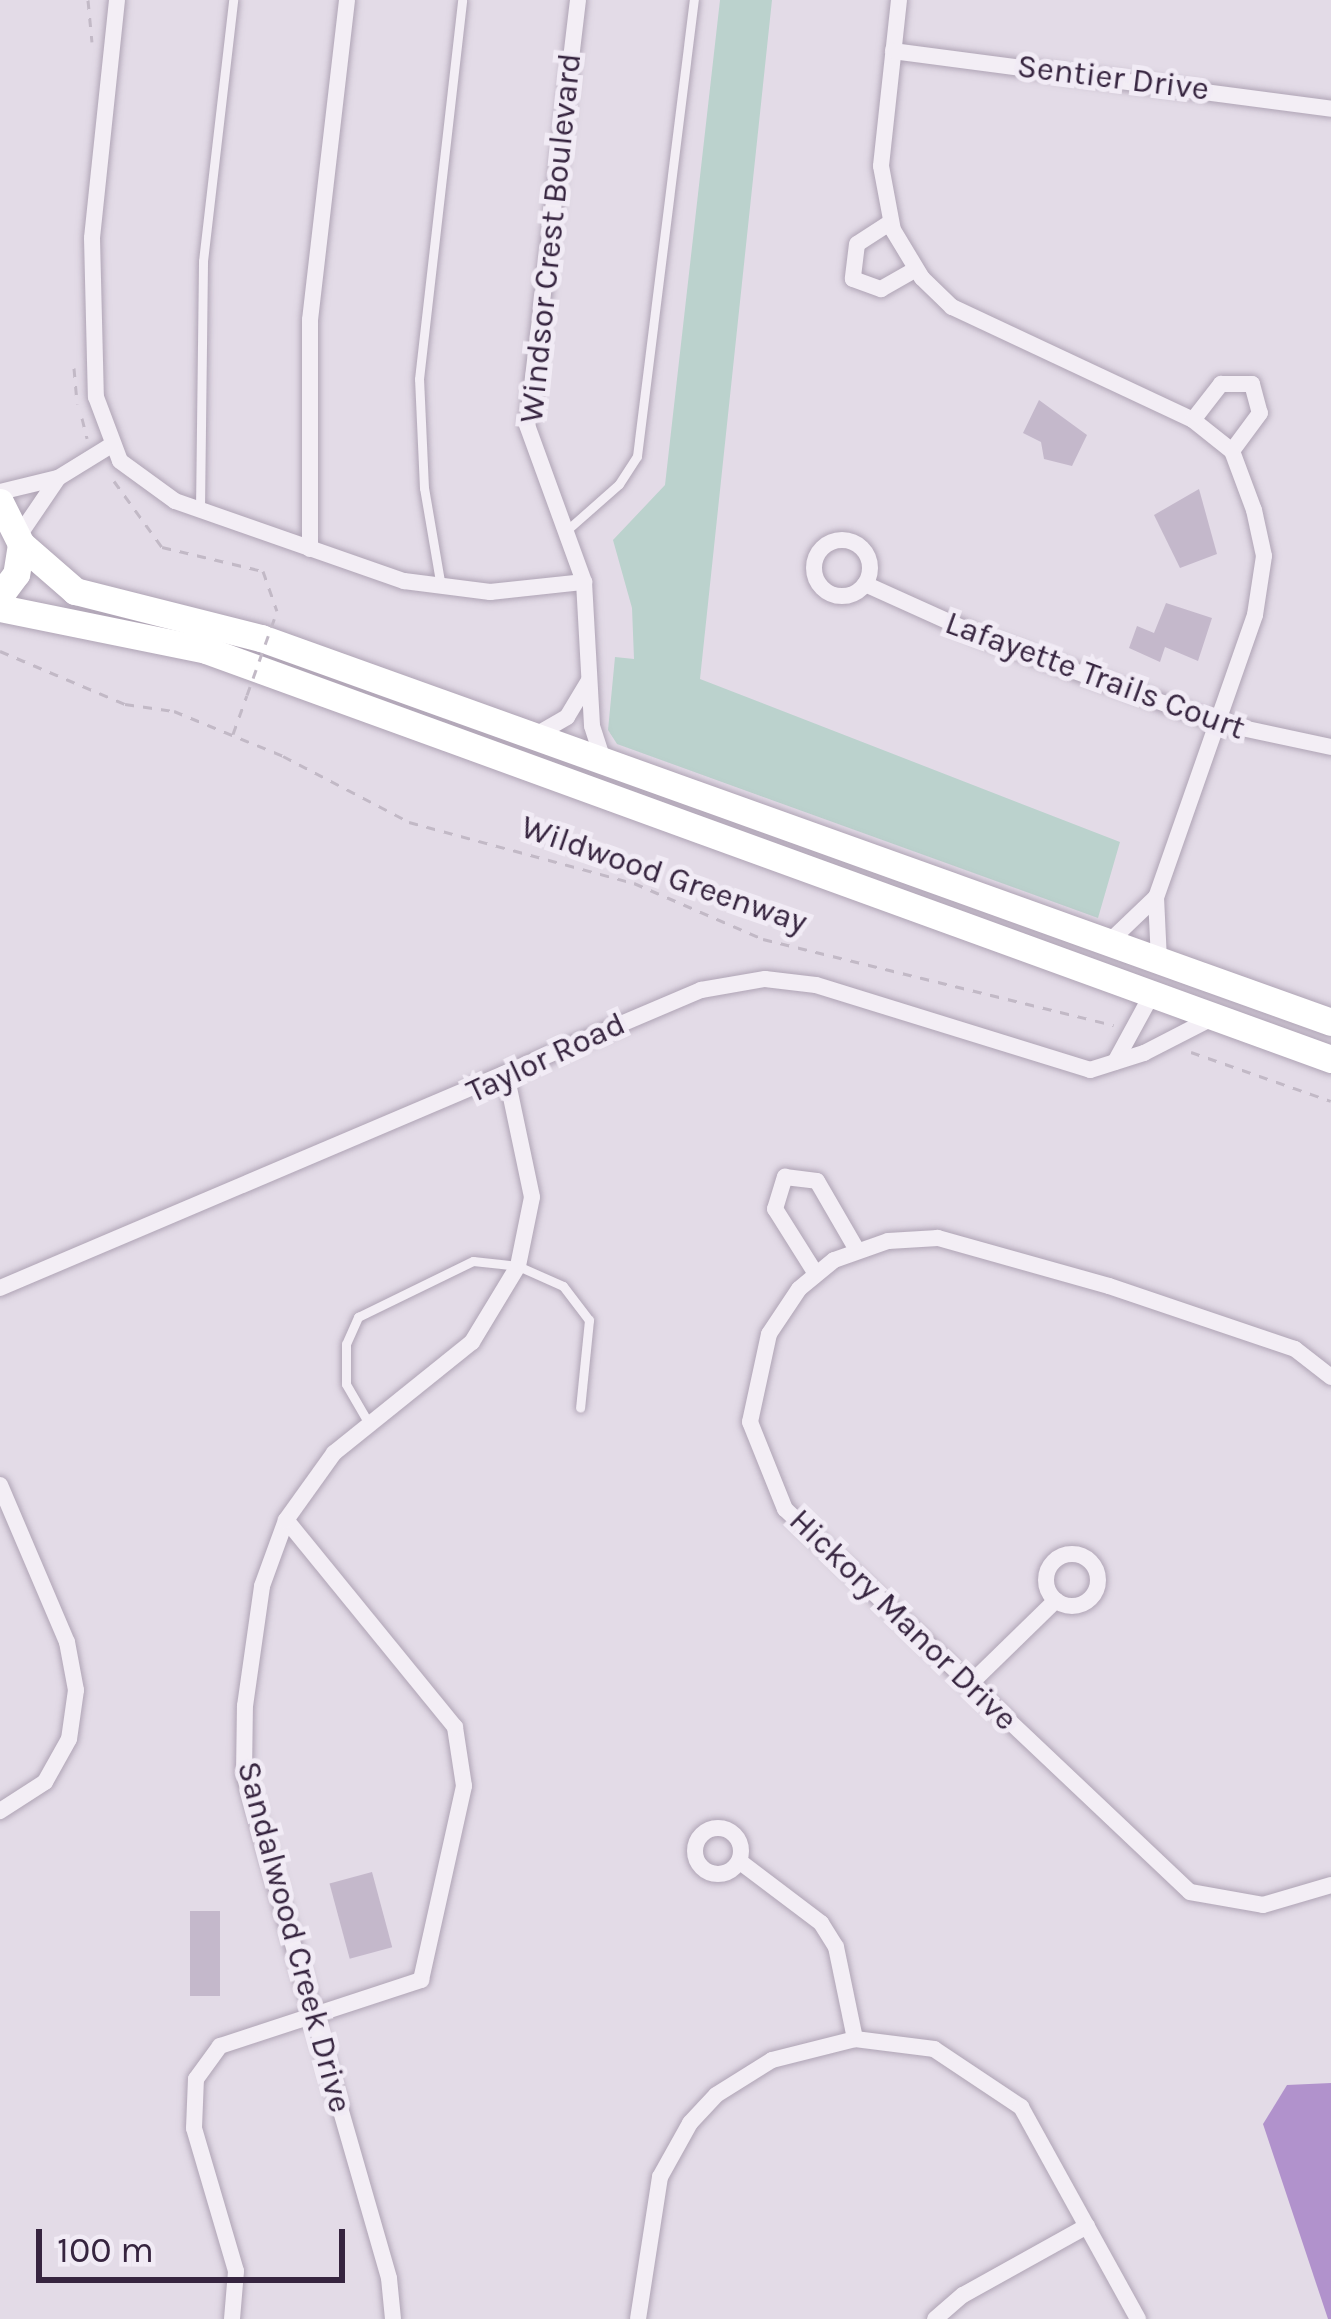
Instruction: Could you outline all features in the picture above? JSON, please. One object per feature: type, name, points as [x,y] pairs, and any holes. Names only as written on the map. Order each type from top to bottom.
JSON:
[{"type":"main road","points":[[0,502],[21,539],[75,591],[261,638],[1331,1022]]},
{"type":"main road","points":[[0,595],[16,574],[21,539]]},
{"type":"main road","points":[[0,608],[206,650],[1331,1059]]},
{"type":"main road","points":[[0,626],[61,618]]},
{"type":"main road","points":[[1152,994],[1207,977]]},
{"type":"street","points":[[117,0],[92,238],[96,397],[110,446],[154,491],[310,549],[441,587],[490,592],[584,582]]},
{"type":"street","points":[[310,549],[310,320],[347,0]]},
{"type":"street","name":"Windsor Crest Boulevard","points":[[578,0],[527,398],[530,446],[584,582],[589,682],[603,760]]},
{"type":"street","points":[[899,0],[881,166],[890,222],[916,269],[952,307],[1192,420],[1232,451],[1264,556],[1255,615],[1156,897],[1159,960]]},
{"type":"street","name":"Sentier Drive","points":[[893,51],[1331,109]]},
{"type":"street","points":[[890,222],[857,244],[853,279],[881,289],[916,269]]},
{"type":"street","points":[[1192,420],[1222,384],[1252,384],[1260,413],[1232,451]]},
{"type":"street","points":[[0,492],[58,478],[110,446]]},
{"type":"street","points":[[21,539],[58,478]]},
{"type":"street","name":"Lafayette Trails Court","points":[[865,584],[991,640],[1219,723],[1331,747]]},
{"type":"street","points":[[536,735],[567,717],[589,682]]},
{"type":"street","points":[[1109,942],[1156,897]]},
{"type":"street","name":"Taylor Road","points":[[0,1288],[506,1078],[675,998],[765,980],[846,993],[1090,1070],[1110,1067]]},
{"type":"street","points":[[1110,1067],[1135,1033],[1152,994]]},
{"type":"street","points":[[1110,1067],[1214,1016]]},
{"type":"street","name":"Sandalwood Creek Drive","points":[[392,2319],[389,2278],[244,1774],[242,1740],[262,1586],[286,1520],[368,1422],[472,1342],[518,1266],[532,1196],[506,1078]]},
{"type":"street","points":[[816,1274],[775,1209],[785,1178],[817,1181],[857,1250]]},
{"type":"street","name":"Hickory Manor Drive","points":[[1331,1377],[1295,1349],[938,1238],[857,1250],[816,1274],[782,1312],[764,1349],[751,1408],[757,1451],[785,1509],[1190,1892],[1263,1904],[1331,1885]]},
{"type":"street","points":[[0,1485],[67,1642],[76,1690],[69,1739],[45,1782],[0,1811]]},
{"type":"street","points":[[232,2319],[236,2271],[194,2128],[196,2079],[220,2046],[311,2014],[409,1989],[428,1970],[464,1752],[396,1646],[286,1520]]},
{"type":"street","points":[[970,1684],[1056,1600]]},
{"type":"street","points":[[739,1861],[820,1923],[836,1947],[855,2039]]},
{"type":"street","points":[[638,2319],[660,2176],[690,2123],[716,2096],[772,2060],[855,2039],[934,2049],[992,2081],[1021,2107],[1138,2319]]},
{"type":"street","points":[[935,2319],[963,2295],[1087,2226]]},
{"type":"lane","points":[[200,510],[203,261],[233,0]]},
{"type":"lane","points":[[441,587],[424,488],[419,379],[462,0]]},
{"type":"lane","points":[[567,530],[619,484],[637,455],[694,0]]},
{"type":"lane","points":[[368,1422],[346,1384],[346,1344],[358,1317],[473,1261],[518,1266],[563,1286],[589,1320],[580,1408]]},
{"type":"path","points":[[104,470],[151,538],[190,557],[253,565],[277,593],[278,611],[232,735]]},
{"type":"path","name":"Wildwood Greenway","points":[[0,651],[125,704],[174,712],[232,735],[409,822],[634,883],[763,939],[1135,1033]]},
{"type":"path","points":[[1163,1041],[1331,1101]]},
{"type":"green space","points":[[720,0],[772,0],[700,679],[1120,842],[1098,918],[617,744],[608,730],[615,657],[634,659],[632,608],[613,540],[665,485]]},
{"type":"shaded area","points":[[1331,2083],[1328,2319],[1263,2124],[1287,2085]]},
{"type":"building","points":[[1039,400],[1087,435],[1072,466],[1044,459],[1041,442],[1023,433]]},
{"type":"building","points":[[1199,489],[1217,554],[1180,568],[1154,515]]},
{"type":"building","points":[[1166,603],[1212,618],[1198,661],[1165,647],[1160,662],[1129,648],[1137,626],[1154,633]]},
{"type":"building","points":[[372,1872],[392,1947],[350,1959],[329,1883]]},
{"type":"building","points":[[190,1911],[220,1911],[220,1996],[190,1996]]}]
